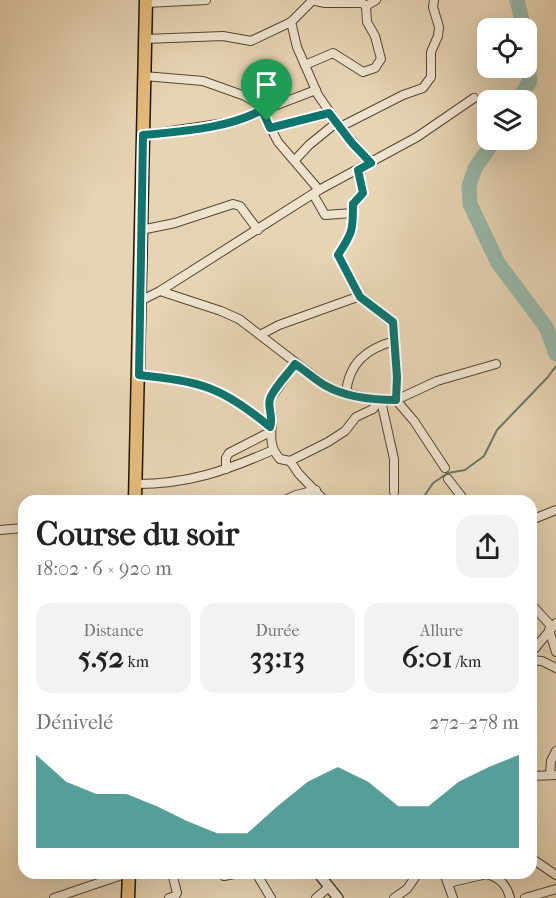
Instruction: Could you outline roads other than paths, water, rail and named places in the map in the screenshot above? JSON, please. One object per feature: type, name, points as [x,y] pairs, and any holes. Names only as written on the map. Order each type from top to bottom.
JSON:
[{"type":"main road","points":[[135,495],[146,1]]},
{"type":"main road","points":[[128,879],[128,898]]},
{"type":"street","points":[[146,1],[206,0]]},
{"type":"street","points":[[145,39],[223,36],[248,42],[291,22],[312,0],[362,3],[366,6]]},
{"type":"street","points":[[366,6],[376,0]]},
{"type":"street","points":[[295,160],[319,137],[338,125],[423,88],[431,77],[431,52],[438,36],[439,27],[433,7],[434,0]]},
{"type":"street","points":[[305,65],[333,53],[363,72],[375,68],[381,59],[375,36],[367,22],[366,6]]},
{"type":"street","points":[[291,22],[297,47],[329,113],[371,163]]},
{"type":"street","points":[[144,76],[209,82],[245,96],[258,104],[278,142],[295,160],[316,192],[325,214],[353,213]]},
{"type":"street","points":[[143,135],[218,125],[248,117],[316,90]]},
{"type":"street","points":[[140,301],[160,291],[316,192],[417,137],[474,98]]},
{"type":"street","points":[[270,128],[329,113]]},
{"type":"street","points":[[358,170],[363,193],[353,204],[352,233],[338,255],[360,297],[393,322],[397,377],[396,400],[414,421],[445,468]]},
{"type":"street","points":[[141,230],[176,222],[233,204],[240,206],[258,230]]},
{"type":"street","points":[[160,291],[239,319],[325,385],[346,393],[380,400],[396,400],[437,381],[496,364]]},
{"type":"street","points":[[260,335],[279,325],[360,297]]},
{"type":"street","points":[[346,393],[349,374],[353,368],[372,349],[394,341]]},
{"type":"street","points":[[295,364],[271,397],[269,405],[273,450],[280,459],[290,461],[328,442],[345,430],[353,419],[371,411],[380,400]]},
{"type":"street","points":[[139,375],[193,382],[206,386],[231,397],[270,430]]},
{"type":"street","points":[[380,400],[394,459],[394,492]]},
{"type":"street","points":[[226,470],[226,458],[229,453],[270,430]]},
{"type":"street","points":[[136,484],[165,484],[184,481],[226,470],[273,450]]},
{"type":"street","points":[[290,461],[298,474],[321,495]]},
{"type":"street","points":[[448,479],[460,495]]},
{"type":"street","points":[[296,495],[316,490]]},
{"type":"street","points":[[537,518],[556,510]]},
{"type":"street","points":[[0,530],[18,528]]},
{"type":"street","points":[[537,612],[552,627],[556,652]]},
{"type":"street","points":[[537,646],[552,627]]},
{"type":"street","points":[[537,661],[556,668]]},
{"type":"street","points":[[537,776],[553,775],[551,761],[556,751]]},
{"type":"street","points":[[537,862],[556,875]]},
{"type":"street","points":[[56,898],[111,879]]},
{"type":"street","points":[[169,898],[177,893],[174,879]]},
{"type":"street","points":[[260,879],[271,898]]},
{"type":"street","points":[[323,879],[338,898]]},
{"type":"street","points":[[394,898],[407,889],[414,879]]},
{"type":"street","points":[[446,879],[453,898]]},
{"type":"street","points":[[448,883],[465,879]]},
{"type":"street","points":[[498,879],[504,884],[510,898]]},
{"type":"street","points":[[316,898],[329,887]]},
{"type":"street","points":[[525,898],[556,889]]},
{"type":"waterway","points":[[517,0],[522,18]]},
{"type":"waterway","points":[[524,90],[530,78]]},
{"type":"waterway","points":[[488,150],[475,168],[469,186],[470,204],[498,263],[546,327],[556,354]]},
{"type":"waterway","points":[[425,495],[433,483],[448,473],[465,470],[484,456],[497,430],[556,366]]}]
